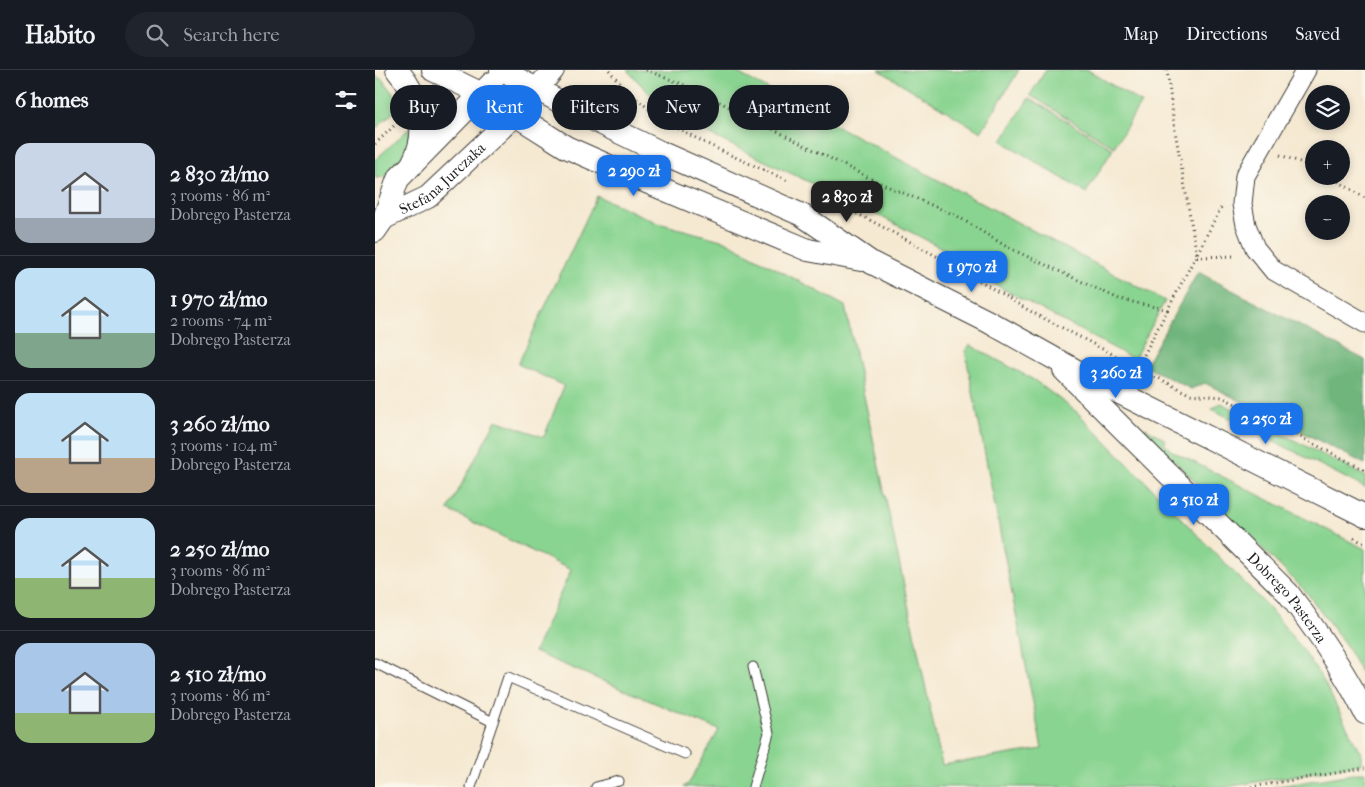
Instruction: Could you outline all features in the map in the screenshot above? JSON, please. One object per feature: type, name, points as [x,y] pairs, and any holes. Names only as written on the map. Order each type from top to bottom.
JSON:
[{"type":"street","name":"Stefana Jurczaka","points":[[397,70],[414,95],[420,113],[419,143],[411,165]]},
{"type":"street","name":"Dobrego Pasterza","points":[[433,70],[467,87]]},
{"type":"street","name":"Stefana Jurczaka","points":[[490,85],[503,70]]},
{"type":"street","name":"Dobrego Pasterza","points":[[503,70],[529,85]]},
{"type":"street","name":"Stefana Jurczaka","points":[[542,85],[553,70]]},
{"type":"street","points":[[1307,70],[1245,176],[1241,204],[1255,248],[1273,270],[1365,324]]},
{"type":"street","name":"Dobrego Pasterza","points":[[542,92],[662,153],[802,215],[872,263],[1149,408],[1365,516]]},
{"type":"street","name":"Stefana Jurczaka","points":[[378,219],[398,179],[467,109]]},
{"type":"street","name":"Stefana Jurczaka","points":[[378,219],[429,197],[499,130]]},
{"type":"street","name":"Dobrego Pasterza","points":[[540,130],[571,149],[799,246],[872,263]]},
{"type":"street","name":"Dobrego Pasterza","points":[[1054,358],[1083,391],[1127,432],[1288,593],[1316,630],[1351,686],[1365,713]]},
{"type":"street","points":[[1127,432],[1126,419],[1129,413],[1136,408],[1149,408]]},
{"type":"lane","points":[[375,663],[493,722]]},
{"type":"lane","points":[[753,667],[769,733],[753,787]]},
{"type":"lane","points":[[471,787],[508,676],[685,754]]},
{"type":"lane","points":[[596,787],[619,782]]},
{"type":"path","points":[[609,70],[618,82],[663,120],[795,184]]},
{"type":"path","points":[[646,70],[692,88],[873,180],[957,216],[1007,247],[1119,299],[1168,310]]},
{"type":"path","points":[[1167,70],[1175,131],[1197,257]]},
{"type":"path","points":[[375,144],[390,130]]},
{"type":"path","points":[[1261,148],[1305,164]]},
{"type":"path","points":[[1344,185],[1365,198]]},
{"type":"path","points":[[813,193],[874,222],[964,271],[1028,310],[1137,368],[1189,394],[1222,397],[1365,470]]},
{"type":"path","points":[[1137,368],[1197,257],[1220,208]]},
{"type":"path","points":[[1197,257],[1242,256],[1255,248]]},
{"type":"path","points":[[1251,787],[1365,768]]},
{"type":"green space","points":[[627,70],[732,70],[760,85],[729,85],[729,130],[844,130],[1165,301],[1134,359],[992,283],[967,261],[870,211],[700,130],[719,130],[719,85],[647,85],[647,91]]},
{"type":"green space","points":[[879,70],[1019,70],[981,132]]},
{"type":"green space","points":[[1046,70],[1088,70],[1141,103],[1114,147],[1030,95]]},
{"type":"green space","points":[[375,76],[383,80],[390,90],[390,116],[375,129]]},
{"type":"green space","points":[[1029,98],[1113,149],[1086,193],[1002,141]]},
{"type":"green space","points":[[408,130],[410,130],[406,152],[391,173],[384,177],[375,178],[375,160]]},
{"type":"green space","points":[[597,196],[658,223],[725,241],[845,306],[942,765],[1042,749],[965,351],[970,345],[1034,380],[1078,413],[1269,608],[1300,646],[1323,680],[1361,754],[1361,764],[1227,787],[684,787],[689,783],[719,730],[534,652],[571,570],[448,510],[496,420],[544,437],[564,386],[518,364]]},
{"type":"green space","points":[[1198,272],[1365,360],[1365,464],[1205,383],[1191,389],[1145,366]]},
{"type":"green space","points":[[1221,403],[1365,476],[1365,488],[1212,409]]},
{"type":"green space","points":[[1146,428],[1166,440],[1164,444],[1172,451],[1365,549],[1365,679],[1345,644],[1307,593],[1145,432],[1144,429]]},
{"type":"green space","points":[[1365,772],[1365,783],[1360,787],[1274,787]]}]
